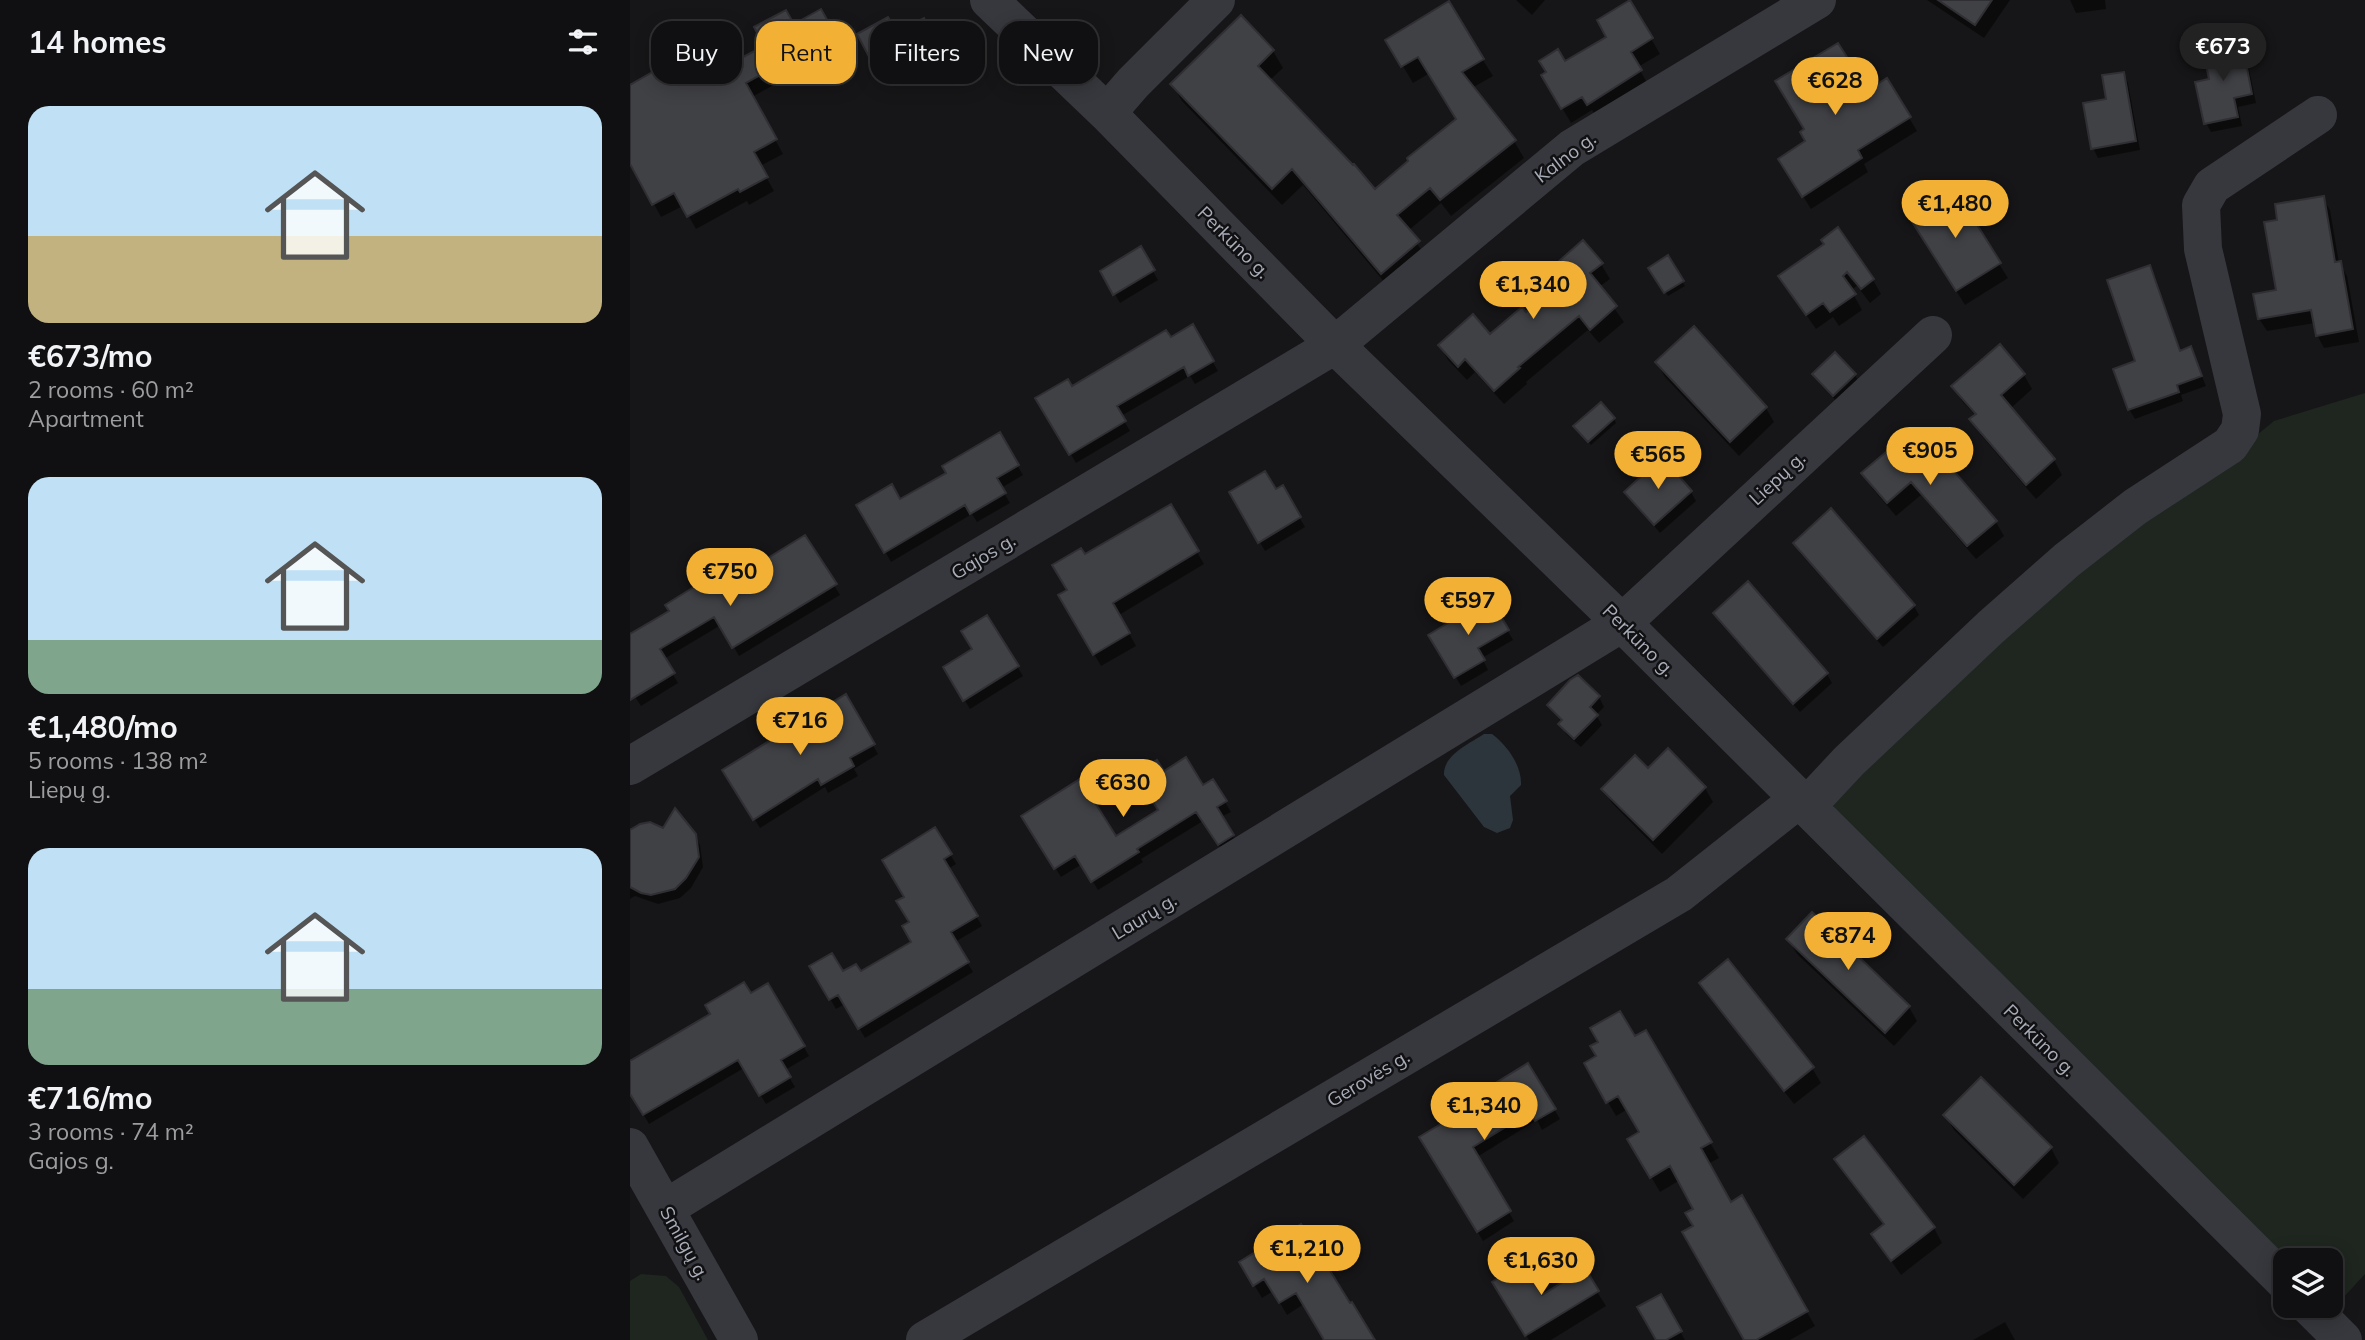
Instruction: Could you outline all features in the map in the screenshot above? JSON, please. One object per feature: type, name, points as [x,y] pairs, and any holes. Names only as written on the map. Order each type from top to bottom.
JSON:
[{"type":"street","name":"Perkūno g.","points":[[989,0],[1107,113],[1335,345],[1622,623],[2273,1270]]},
{"type":"street","points":[[1107,113],[1133,82],[1216,0]]},
{"type":"street","name":"Kalno g.","points":[[1335,345],[1572,148],[1817,0]]},
{"type":"street","name":"Gerovės g.","points":[[925,1340],[1679,894],[1803,803],[1991,627],[2067,560],[2135,507],[2230,446],[2240,430],[2242,414],[2203,249],[2201,205],[2212,186],[2318,115]]},
{"type":"street","name":"Liepų g.","points":[[1622,623],[1933,335]]},
{"type":"street","name":"Gajos g.","points":[[630,766],[1335,345]]},
{"type":"street","name":"Laurų g.","points":[[666,1208],[1622,623]]},
{"type":"street","name":"Smilgų g.","points":[[630,1147],[739,1340]]},
{"type":"street","points":[[2321,1318],[2342,1340]]},
{"type":"shaded area","points":[[2365,393],[2365,1274],[2343,1298],[2343,1248],[2274,1248],[1838,819],[1830,795],[2056,580],[2169,507],[2274,421]]},
{"type":"shaded area","points":[[1484,734],[1492,734],[1503,744],[1516,763],[1521,778],[1521,785],[1510,796],[1513,820],[1510,828],[1497,833],[1484,827],[1444,775],[1452,756]]},
{"type":"shaded area","points":[[641,1274],[666,1276],[679,1287],[708,1340],[630,1340],[630,1281]]},
{"type":"building","points":[[1630,0],[1653,38],[1631,52],[1642,70],[1587,105],[1582,97],[1561,109],[1541,75],[1546,72],[1539,61],[1558,49],[1565,61],[1606,37],[1597,20]]},
{"type":"building","points":[[1938,0],[1992,0],[1975,25]]},
{"type":"building","points":[[1449,1],[1484,59],[1462,72],[1516,140],[1440,200],[1430,188],[1397,215],[1420,241],[1381,274],[1292,169],[1272,189],[1170,84],[1241,15],[1274,50],[1258,66],[1375,189],[1408,161],[1407,158],[1456,119],[1418,57],[1401,67],[1385,40]]},
{"type":"building","points":[[821,9],[828,21],[799,21]]},
{"type":"building","points":[[786,10],[792,21],[765,21]]},
{"type":"building","points":[[870,27],[870,59],[857,34]]},
{"type":"building","points":[[2242,42],[2252,94],[2234,98],[2238,117],[2204,124],[2195,82],[2209,79],[2203,50]]},
{"type":"building","points":[[1838,43],[1868,90],[1887,78],[1911,117],[1858,150],[1862,158],[1802,197],[1778,159],[1805,141],[1800,132],[1804,129],[1775,81]]},
{"type":"building","points":[[756,50],[756,77],[746,83],[777,139],[754,152],[768,177],[740,192],[738,189],[687,217],[674,193],[652,205],[630,164],[630,85],[651,73],[651,84],[742,84],[742,58]]},
{"type":"building","points":[[2124,72],[2136,141],[2091,149],[2083,103],[2106,99],[2102,75]]},
{"type":"building","points":[[1954,188],[2001,263],[1956,291],[1909,217]]},
{"type":"building","points":[[2324,196],[2335,262],[2341,261],[2353,329],[2316,336],[2311,310],[2258,319],[2253,294],[2276,290],[2264,222],[2277,220],[2275,204]]},
{"type":"building","points":[[1838,227],[1874,279],[1861,289],[1847,272],[1843,276],[1856,294],[1830,312],[1823,303],[1806,315],[1778,276],[1824,244],[1821,240]]},
{"type":"building","points":[[1583,240],[1603,263],[1590,273],[1617,306],[1590,330],[1579,316],[1518,367],[1520,368],[1494,391],[1465,359],[1458,367],[1438,345],[1473,314],[1490,334],[1522,307],[1526,312],[1560,280],[1550,269]]},
{"type":"building","points":[[1141,246],[1155,270],[1113,295],[1100,271]]},
{"type":"building","points":[[1668,255],[1684,281],[1664,293],[1648,268]]},
{"type":"building","points":[[2150,265],[2180,351],[2191,346],[2202,376],[2177,385],[2179,392],[2128,410],[2113,369],[2135,361],[2107,280]]},
{"type":"building","points":[[1193,324],[1214,361],[1188,376],[1184,367],[1117,406],[1126,421],[1069,455],[1035,398],[1068,379],[1072,386],[1166,330],[1171,337]]},
{"type":"building","points":[[1694,326],[1767,407],[1730,442],[1655,362]]},
{"type":"building","points":[[2000,344],[2025,374],[2001,395],[2055,459],[2026,485],[1969,419],[1976,414],[1951,386]]},
{"type":"building","points":[[1835,352],[1856,374],[1833,396],[1812,374]]},
{"type":"building","points":[[1601,402],[1615,418],[1588,442],[1573,426]]},
{"type":"building","points":[[1000,432],[1019,465],[997,478],[1006,493],[970,514],[965,505],[884,553],[856,505],[892,484],[900,499],[946,473],[942,466]]},
{"type":"building","points":[[1910,432],[1934,460],[1940,455],[1997,521],[1967,546],[1911,482],[1887,503],[1861,473]]},
{"type":"building","points":[[1662,457],[1692,491],[1654,525],[1624,492]]},
{"type":"building","points":[[1265,471],[1276,489],[1283,485],[1301,517],[1258,543],[1229,492]]},
{"type":"building","points":[[1171,504],[1199,551],[1113,603],[1130,633],[1093,655],[1058,595],[1067,590],[1052,565],[1081,548],[1085,554]]},
{"type":"building","points":[[1831,508],[1915,605],[1877,639],[1793,543]]},
{"type":"building","points":[[805,535],[837,584],[732,648],[714,617],[660,649],[675,673],[630,700],[630,634],[669,611],[665,605],[726,567],[734,579]]},
{"type":"building","points":[[1748,581],[1828,673],[1793,704],[1713,613]]},
{"type":"building","points":[[1490,598],[1509,630],[1478,648],[1485,660],[1454,678],[1428,635]]},
{"type":"building","points":[[987,615],[1019,666],[963,701],[943,667],[972,649],[961,631]]},
{"type":"building","points":[[1578,675],[1600,696],[1590,707],[1598,715],[1574,739],[1558,724],[1562,720],[1547,705]]},
{"type":"building","points":[[846,694],[875,744],[850,758],[854,766],[821,785],[818,779],[753,820],[722,770]]},
{"type":"building","points":[[1668,748],[1706,787],[1653,840],[1601,789],[1635,755],[1648,768]]},
{"type":"building","points":[[1186,757],[1203,785],[1213,779],[1227,801],[1217,807],[1234,835],[1218,845],[1196,812],[1091,882],[1075,856],[1054,869],[1021,816],[1080,779],[1116,836],[1158,810],[1135,774],[1157,760],[1164,771]]},
{"type":"building","points":[[675,808],[696,834],[699,857],[686,878],[675,889],[651,895],[641,893],[630,887],[630,830],[650,822],[663,828]]},
{"type":"building","points":[[935,827],[952,854],[944,859],[978,916],[951,932],[969,962],[858,1029],[838,995],[829,1000],[809,966],[832,953],[843,971],[856,964],[861,971],[911,942],[902,926],[909,922],[896,901],[904,897],[882,860]]},
{"type":"building","points":[[1812,912],[1910,1006],[1885,1033],[1786,939]]},
{"type":"building","points":[[1728,959],[1814,1067],[1784,1091],[1699,983]]},
{"type":"building","points":[[744,982],[751,993],[768,983],[805,1046],[781,1060],[791,1077],[759,1096],[738,1060],[643,1115],[630,1094],[630,1061],[710,1014],[705,1005]]},
{"type":"building","points":[[1620,1011],[1635,1036],[1646,1030],[1712,1142],[1701,1148],[1731,1202],[1742,1195],[1808,1311],[1756,1340],[1744,1340],[1682,1232],[1693,1226],[1685,1213],[1693,1209],[1670,1166],[1650,1178],[1627,1139],[1639,1132],[1618,1096],[1606,1103],[1584,1063],[1596,1056],[1590,1046],[1598,1042],[1590,1028]]},
{"type":"building","points":[[1528,1063],[1556,1109],[1535,1121],[1530,1112],[1473,1147],[1511,1211],[1477,1232],[1419,1137],[1488,1096],[1484,1090]]},
{"type":"building","points":[[1981,1077],[2052,1147],[2014,1185],[1943,1115]]},
{"type":"building","points":[[1864,1136],[1935,1227],[1891,1261],[1871,1234],[1884,1224],[1834,1159]]},
{"type":"building","points":[[1301,1224],[1375,1340],[1324,1340],[1296,1293],[1279,1303],[1264,1279],[1253,1286],[1239,1262]]},
{"type":"building","points":[[1522,1263],[1542,1295],[1585,1268],[1599,1291],[1525,1336],[1492,1282]]},
{"type":"building","points":[[1661,1294],[1682,1331],[1666,1340],[1656,1340],[1637,1307]]}]
